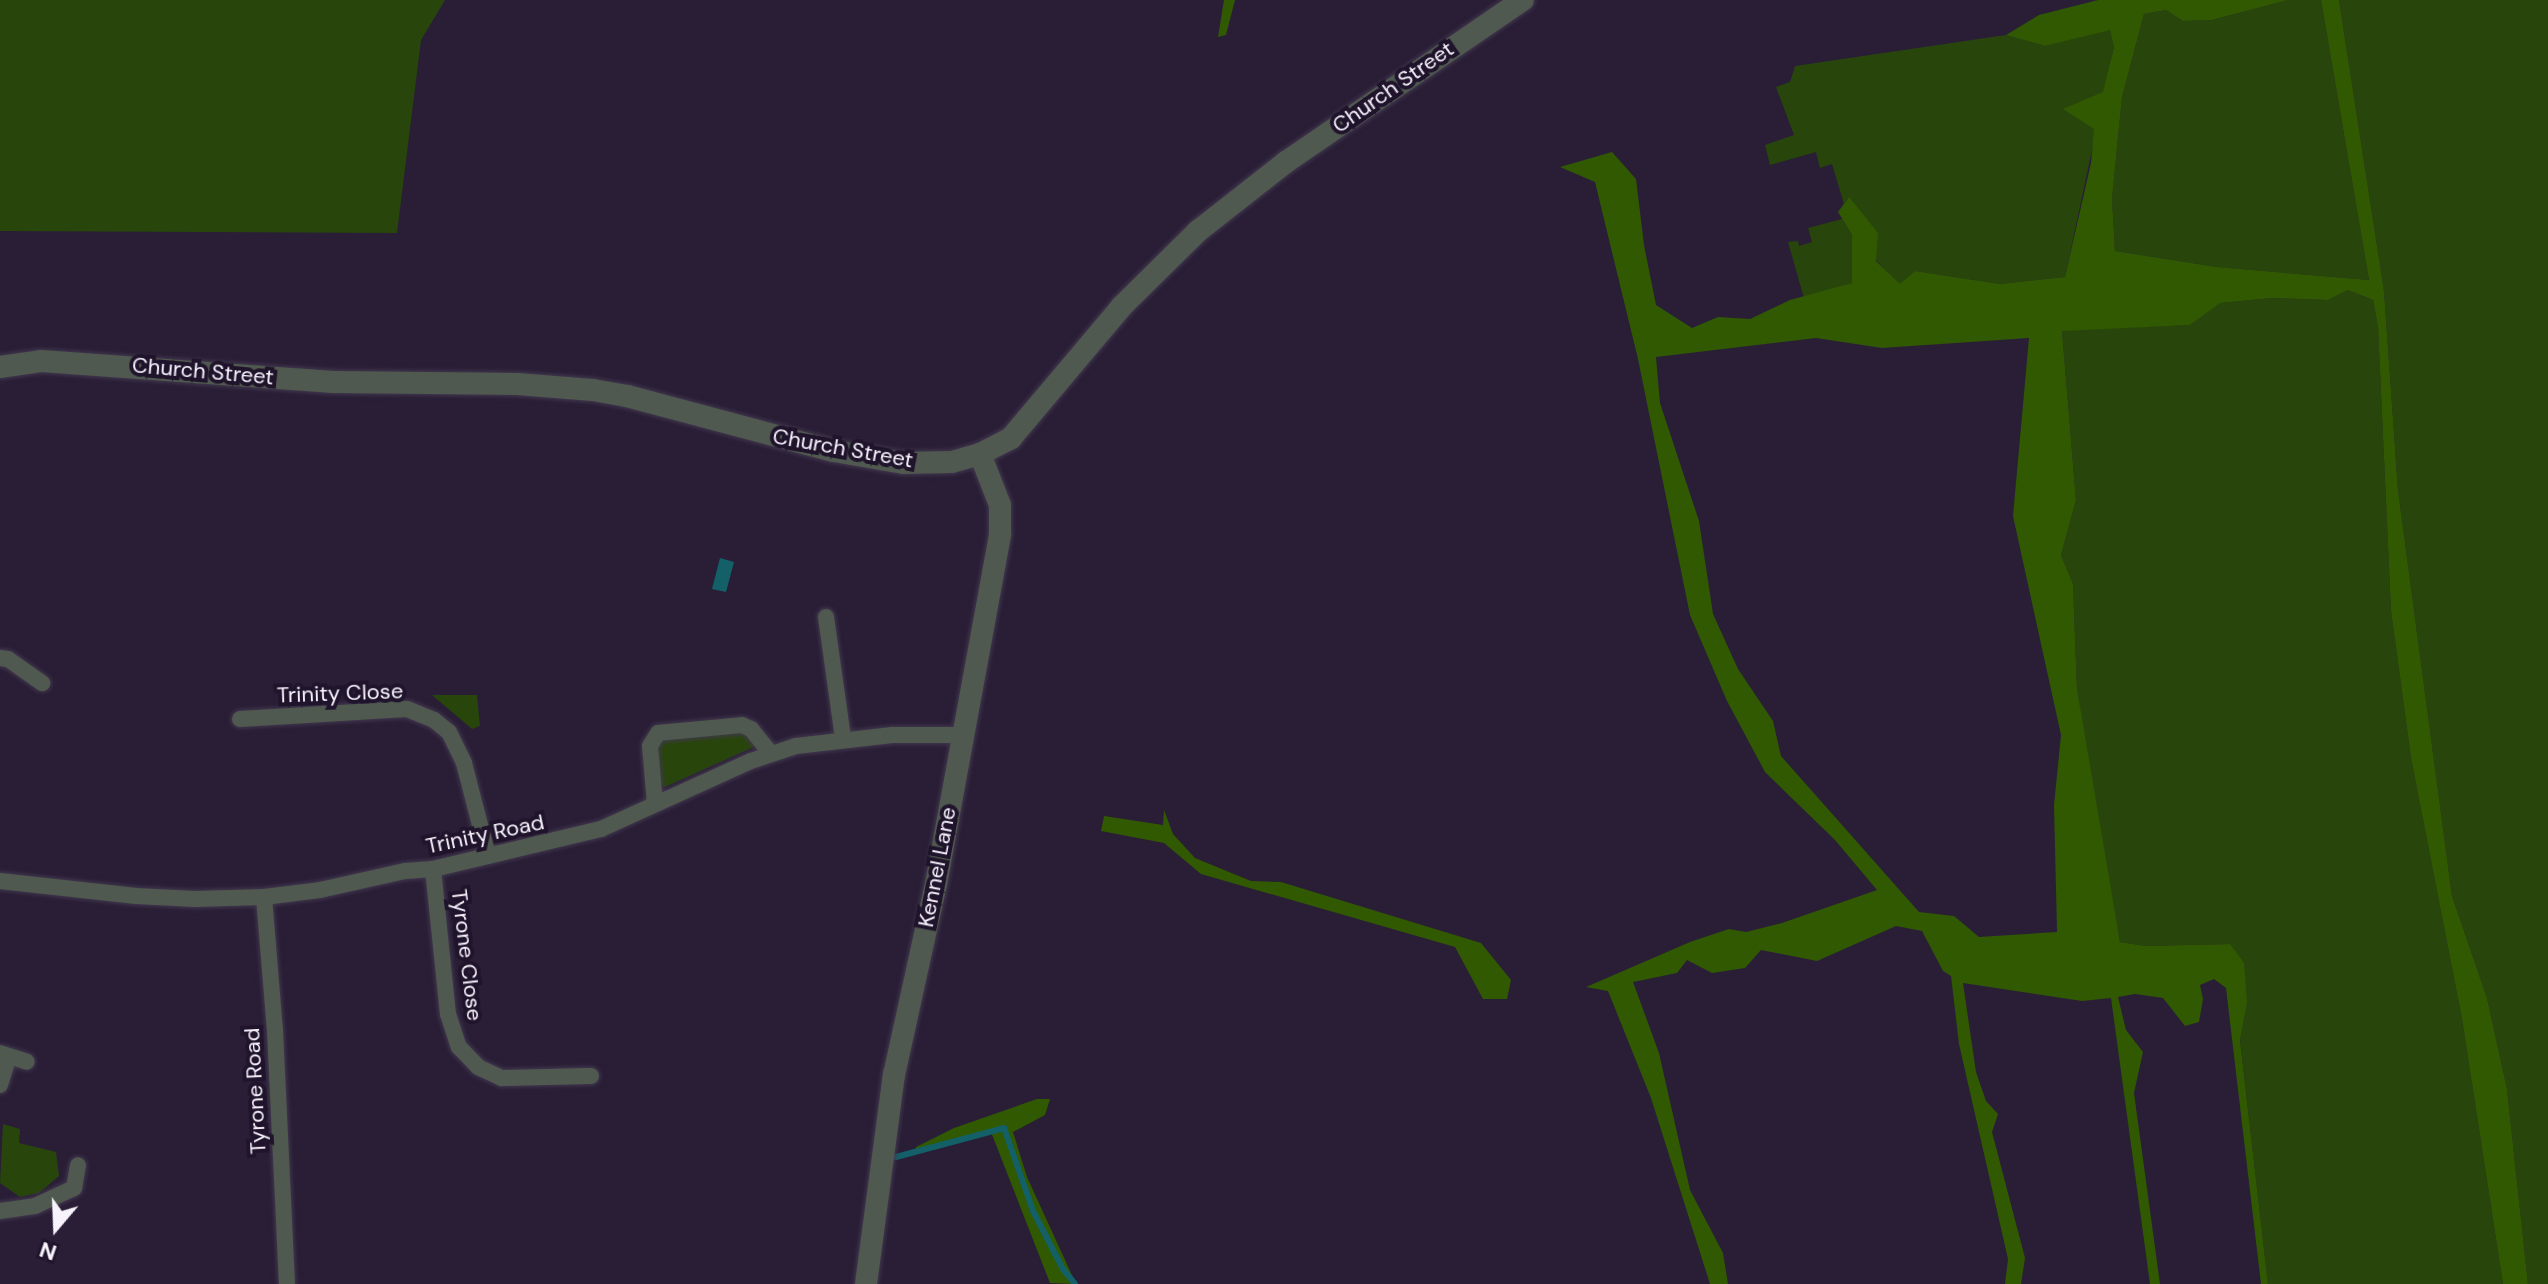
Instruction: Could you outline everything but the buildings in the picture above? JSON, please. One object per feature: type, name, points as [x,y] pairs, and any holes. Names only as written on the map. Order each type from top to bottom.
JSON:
[{"type":"street","name":"Church Street","points":[[0,367],[41,361],[333,382],[517,384],[593,390],[682,410],[769,436],[903,463],[952,462],[980,454],[1011,438],[1122,306],[1198,231],[1286,162],[1523,0]]},
{"type":"street","name":"Kennel Lane","points":[[866,1284],[894,1075],[936,884],[1000,534],[1000,505],[980,454]]},
{"type":"street","points":[[826,617],[843,738]]},
{"type":"street","points":[[0,658],[8,659],[42,683]]},
{"type":"street","name":"Trinity Close","points":[[240,719],[407,709],[434,720],[449,732],[464,763],[488,856]]},
{"type":"street","points":[[655,804],[650,746],[658,733],[742,725],[751,729],[771,754]]},
{"type":"street","name":"Trinity Road","points":[[0,881],[136,896],[264,897],[433,869],[601,829],[771,754],[843,738],[962,735]]},
{"type":"street","name":"Tyrone Close","points":[[433,869],[448,1014],[459,1047],[478,1067],[502,1078],[591,1076]]},
{"type":"street","name":"Tyrone Road","points":[[264,897],[275,1030],[287,1284]]},
{"type":"street","points":[[0,1085],[4,1054],[27,1062]]},
{"type":"street","points":[[0,1211],[35,1206],[74,1188],[78,1165]]},
{"type":"green space","points":[[0,0],[445,0],[421,40],[397,233],[0,231]]},
{"type":"green space","points":[[1224,0],[1235,0],[1226,35],[1218,37]]},
{"type":"green space","points":[[2098,0],[2288,0],[2212,20],[2183,21],[2166,10],[2144,14],[2122,97],[2112,199],[2115,251],[2217,267],[2369,280],[2321,0],[2339,0],[2384,291],[2398,490],[2452,896],[2487,998],[2507,1089],[2528,1284],[2503,1284],[2462,1019],[2411,758],[2391,611],[2378,327],[2373,300],[2348,290],[2328,300],[2272,298],[2220,303],[2190,325],[2062,331],[2076,500],[2061,555],[2073,584],[2077,689],[2120,942],[2146,946],[2230,944],[2244,963],[2247,1004],[2240,1040],[2268,1284],[2261,1284],[2226,988],[2214,979],[2200,985],[2203,999],[2199,1022],[2185,1026],[2163,998],[2135,994],[2118,997],[2126,1030],[2143,1052],[2134,1093],[2160,1284],[2150,1284],[2111,998],[2082,1001],[1963,983],[1976,1072],[1986,1101],[1998,1114],[1992,1132],[2025,1258],[2021,1284],[2005,1284],[2008,1259],[1959,1044],[1951,976],[1943,971],[1922,931],[1896,926],[1817,961],[1761,950],[1745,968],[1712,973],[1687,960],[1677,973],[1633,982],[1659,1053],[1690,1190],[1723,1253],[1728,1284],[1710,1284],[1651,1098],[1608,991],[1586,987],[1690,942],[1729,929],[1746,932],[1782,923],[1877,890],[1835,840],[1765,772],[1727,701],[1690,615],[1638,359],[1595,182],[1560,167],[1612,152],[1636,179],[1644,245],[1656,305],[1692,328],[1718,317],[1750,319],[1790,300],[1852,283],[1852,235],[1838,212],[1849,197],[1878,233],[1876,261],[1900,284],[1915,271],[2000,284],[2065,277],[2091,163],[2094,129],[2063,109],[2103,92],[2114,47],[2110,30],[2045,46],[2006,35],[2039,15]],"holes":[[[1816,338],[1882,348],[2029,338],[2013,516],[2061,735],[2054,805],[2057,932],[1979,937],[1954,916],[1919,912],[1781,756],[1773,721],[1738,669],[1713,614],[1699,521],[1660,403],[1656,357]]]},
{"type":"green space","points":[[2288,0],[2321,0],[2369,280],[2217,267],[2115,251],[2112,199],[2122,97],[2144,14],[2166,10],[2183,21],[2212,20]]},
{"type":"green space","points":[[2339,0],[2548,0],[2548,1284],[2528,1284],[2507,1089],[2487,998],[2452,896],[2398,490],[2384,291]]},
{"type":"green space","points":[[2110,29],[2114,46],[2065,277],[2000,284],[1915,271],[1900,285],[1876,260],[1848,198],[1844,204],[1832,164],[1820,168],[1816,152],[1770,165],[1765,145],[1794,135],[1776,87],[1790,82],[1795,66],[2006,35],[2045,46]]},
{"type":"green space","points":[[1842,219],[1852,235],[1852,283],[1804,298],[1788,242],[1798,241],[1799,246],[1812,242],[1808,228]]},
{"type":"green space","points":[[2348,290],[2373,300],[2378,327],[2391,611],[2411,758],[2462,1019],[2503,1284],[2268,1284],[2240,1039],[2247,1004],[2230,944],[2146,946],[2120,942],[2090,778],[2077,689],[2073,584],[2061,555],[2076,500],[2062,330],[2190,325],[2219,303],[2272,298],[2328,300]]},
{"type":"green space","points":[[432,695],[477,695],[480,726],[472,729]]},
{"type":"green space","points":[[745,733],[756,746],[665,787],[661,785],[657,743],[663,738]]},
{"type":"green space","points":[[1164,810],[1173,834],[1195,858],[1251,881],[1281,882],[1481,943],[1511,980],[1507,999],[1483,999],[1455,947],[1201,874],[1164,843],[1101,831],[1104,816],[1163,825]]},
{"type":"green space","points":[[1037,1099],[1050,1099],[1045,1115],[1013,1132],[1027,1177],[1076,1284],[1050,1283],[991,1132],[916,1152],[916,1147],[954,1128]]},
{"type":"green space","points":[[3,1124],[20,1129],[19,1143],[56,1152],[59,1176],[39,1193],[20,1197],[0,1183]]},
{"type":"shaded area","points":[[720,558],[734,562],[726,592],[712,589]]},
{"type":"waterway","points":[[896,1157],[1004,1128],[1033,1211],[1063,1269],[1075,1284]]}]
